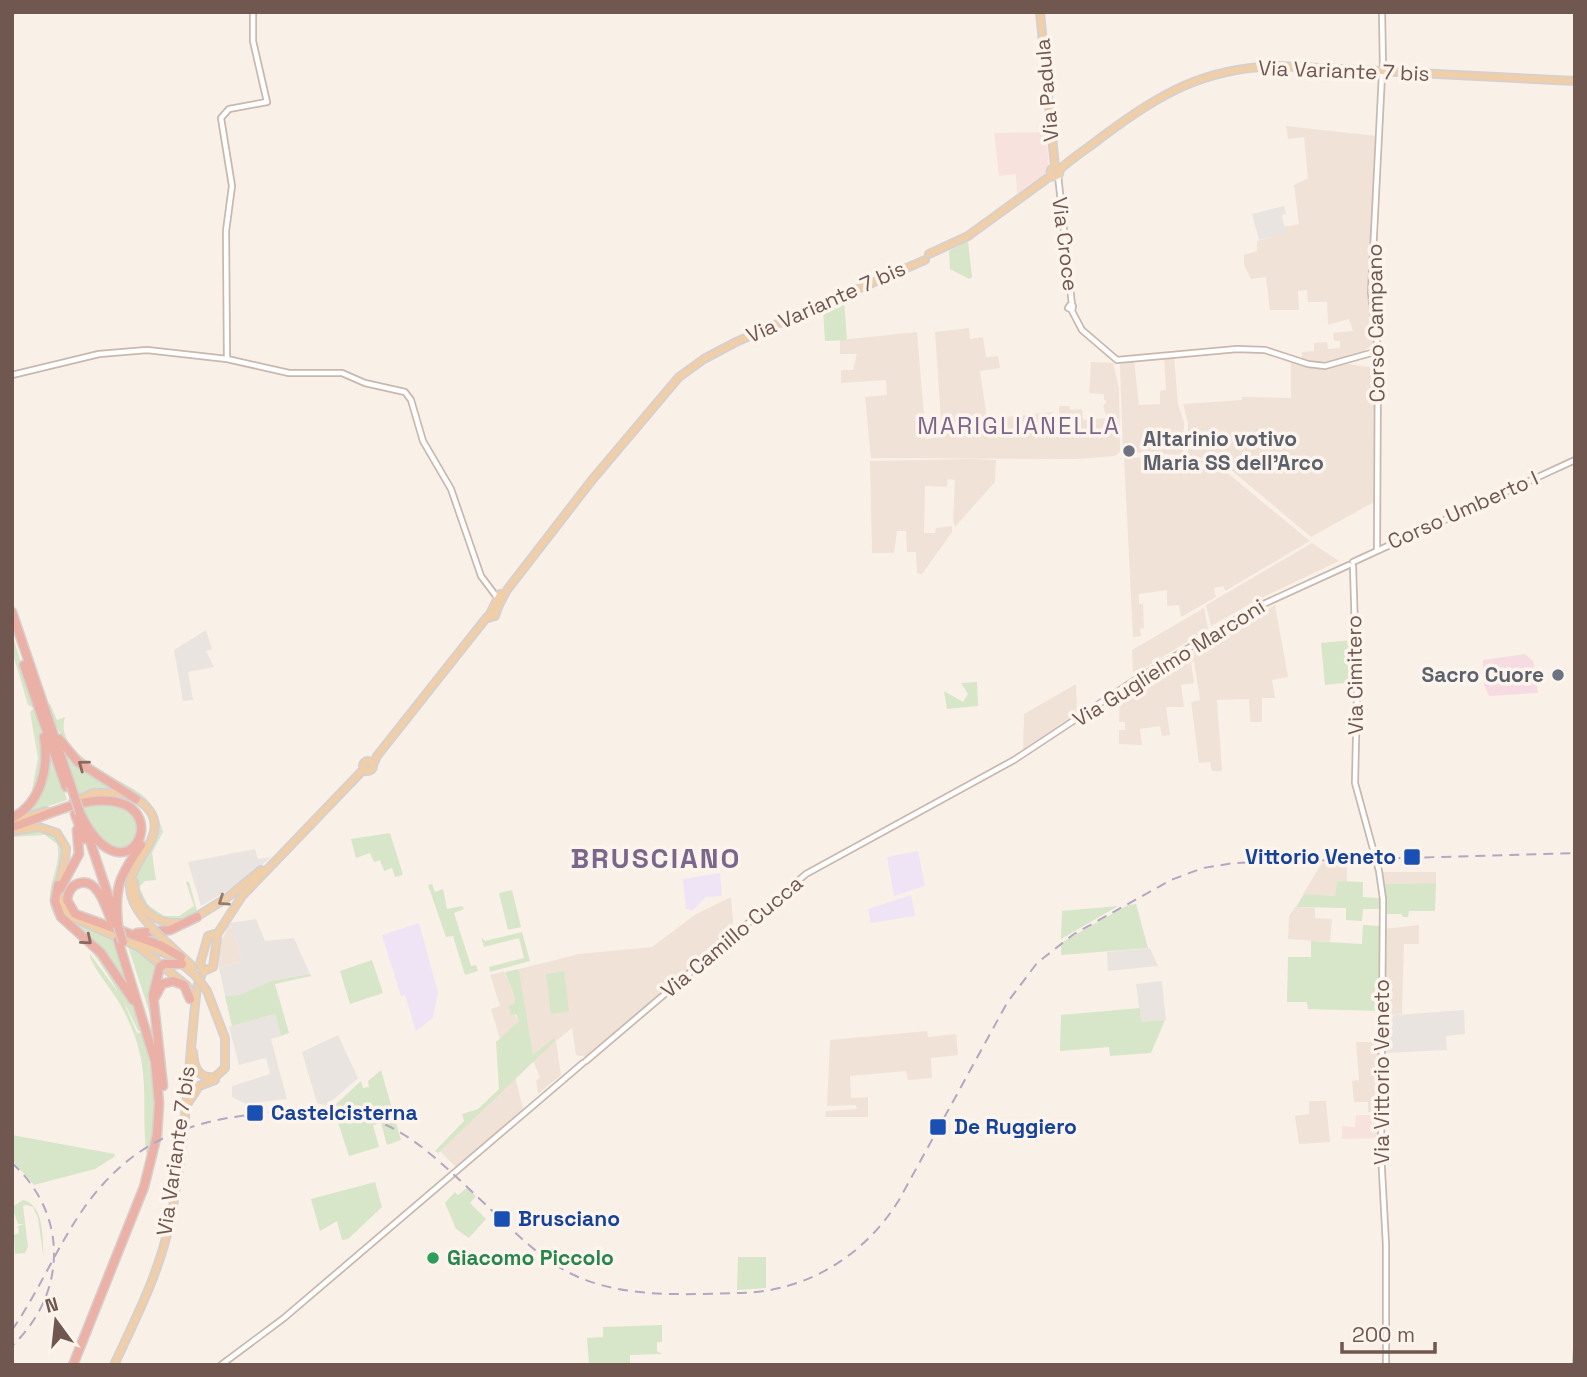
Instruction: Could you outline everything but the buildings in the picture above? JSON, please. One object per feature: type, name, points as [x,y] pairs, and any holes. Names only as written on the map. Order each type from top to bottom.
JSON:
[{"type":"highway","points":[[12,612],[43,713],[47,751],[42,779],[27,809],[12,820]]},
{"type":"highway","points":[[12,629],[69,786],[115,925]]},
{"type":"highway","points":[[43,713],[70,755],[136,799]]},
{"type":"highway","points":[[81,799],[114,797],[137,808],[144,818],[145,837],[123,869],[117,886],[115,925]]},
{"type":"highway","points":[[12,830],[88,802],[113,801],[133,811],[139,819],[142,836],[136,846],[127,852],[116,852],[97,841],[78,813]]},
{"type":"highway","points":[[78,813],[79,854],[58,889],[55,901],[61,917],[91,943],[111,967],[132,998],[149,1036]]},
{"type":"highway","points":[[163,1086],[156,1042],[123,939],[96,887],[89,882],[80,882],[71,888],[66,900],[75,914],[123,939],[160,945],[182,960]]},
{"type":"highway","points":[[123,939],[161,932],[200,915]]},
{"type":"highway","points":[[123,939],[149,1036],[159,1093],[155,1157]]},
{"type":"highway","points":[[76,1365],[155,1157],[163,1086],[154,1007],[154,982],[162,965],[182,960]]},
{"type":"highway","points":[[154,1007],[158,988],[169,981],[184,985],[190,999]]},
{"type":"main road","name":"Via Padula","points":[[1040,12],[1055,172]]},
{"type":"main road","name":"Via Variante 7 bis","points":[[198,973],[208,972],[213,967],[216,936],[242,896],[355,778],[366,770],[487,617],[501,595],[662,395],[704,359],[941,250],[987,223],[1167,92],[1197,78],[1244,68],[1280,66],[1575,80]]},
{"type":"main road","points":[[12,820],[110,790],[136,799],[152,818],[154,828],[153,837],[135,876],[134,886],[143,908],[155,918],[171,924],[200,915],[279,856]]},
{"type":"main road","points":[[12,830],[39,827],[57,833],[66,848],[58,889],[61,906],[74,918],[123,939],[182,979],[190,999],[196,1069],[201,1076],[218,1076],[226,1064],[226,1044],[207,988]]},
{"type":"main road","points":[[144,857],[131,881],[131,894],[152,928],[198,973],[224,1023],[228,1043],[228,1064],[220,1077],[194,1092],[184,1112]]},
{"type":"main road","name":"Via Variante 7 bis","points":[[114,1365],[151,1283],[170,1222],[180,1157],[198,973],[208,936],[216,936]]},
{"type":"street","points":[[227,359],[226,231],[232,186],[221,118],[229,109],[267,102],[253,41],[253,12]]},
{"type":"street","name":"Corso Campano","points":[[1377,549],[1378,351],[1371,293],[1378,180],[1382,12]]},
{"type":"street","name":"Via Croce","points":[[1055,172],[1072,307],[1082,330],[1117,360],[1214,349],[1265,350],[1318,366],[1345,362],[1378,351]]},
{"type":"street","points":[[12,375],[127,350],[227,359],[289,373],[348,376],[408,395],[423,441],[451,489],[481,576],[501,595]]},
{"type":"street","name":"Corso Umberto I","points":[[1352,564],[1377,549],[1575,460]]},
{"type":"street","name":"Via Guglielmo Marconi","points":[[995,771],[1233,621],[1352,564]]},
{"type":"street","name":"Via Cimitero","points":[[1352,564],[1357,695],[1355,783]]},
{"type":"street","name":"Via Camillo Cucca","points":[[221,1365],[284,1318],[797,880],[995,771]]},
{"type":"street","name":"Via Vittorio Veneto","points":[[1355,783],[1382,890],[1381,1153],[1386,1245],[1385,1365]]},
{"type":"shaded area","points":[[1286,126],[1376,136],[1370,290],[1376,342],[1360,354],[1339,361],[1302,359],[1302,352],[1314,351],[1314,343],[1327,342],[1328,349],[1340,348],[1340,341],[1334,341],[1333,333],[1353,331],[1349,319],[1328,325],[1327,302],[1308,302],[1307,290],[1298,291],[1299,310],[1270,310],[1266,277],[1251,279],[1244,265],[1244,255],[1257,251],[1257,241],[1285,234],[1283,227],[1299,224],[1294,185],[1308,178],[1304,137],[1288,139]]},
{"type":"shaded area","points":[[1046,132],[1049,167],[1044,175],[1017,194],[1016,174],[999,176],[994,133]]},
{"type":"shaded area","points":[[1284,206],[1286,214],[1282,215],[1286,234],[1259,240],[1252,214]]},
{"type":"shaded area","points":[[969,328],[970,339],[983,337],[986,357],[998,356],[1000,368],[980,371],[987,419],[1052,412],[1053,423],[1059,423],[1059,406],[1070,406],[1070,410],[1082,409],[1083,420],[1107,418],[1103,406],[1107,401],[1104,400],[1104,394],[1089,393],[1091,362],[1113,363],[1119,388],[1120,452],[1115,456],[1076,459],[871,458],[865,397],[887,395],[886,380],[841,383],[841,370],[853,370],[857,354],[840,354],[840,340],[917,332],[926,439],[933,438],[932,421],[941,420],[935,332]]},
{"type":"shaded area","points":[[1174,356],[1178,404],[1184,422],[1183,455],[1123,452],[1120,365],[1123,361],[1134,360],[1139,405],[1160,404],[1160,391],[1166,390],[1164,357]]},
{"type":"shaded area","points":[[1291,360],[1316,367],[1347,364],[1375,368],[1374,502],[1311,537],[1219,460],[1190,456],[1188,453],[1188,423],[1183,404],[1242,400],[1242,397],[1291,398]]},
{"type":"shaded area","points":[[1124,457],[1213,461],[1310,541],[1225,591],[1224,586],[1214,588],[1216,597],[1181,617],[1179,605],[1167,606],[1167,590],[1139,594],[1139,604],[1143,604],[1144,628],[1140,629],[1141,636],[1133,637]]},
{"type":"shaded area","points":[[996,460],[995,482],[955,527],[955,480],[948,479],[947,487],[925,486],[924,533],[935,533],[936,528],[952,526],[952,532],[922,574],[917,573],[916,552],[907,552],[906,531],[897,531],[894,553],[872,553],[870,461]]},
{"type":"shaded area","points":[[1312,543],[1339,561],[1257,600],[1211,626],[1206,605]]},
{"type":"shaded area","points":[[1275,605],[1288,677],[1272,680],[1275,698],[1262,698],[1262,722],[1250,722],[1249,699],[1217,700],[1222,771],[1212,771],[1210,762],[1199,763],[1191,702],[1200,700],[1194,661],[1191,662],[1194,683],[1181,685],[1184,707],[1166,707],[1170,735],[1162,736],[1160,726],[1140,729],[1142,745],[1119,744],[1119,730],[1125,730],[1125,722],[1119,722],[1120,698],[1150,676]]},
{"type":"shaded area","points":[[1204,608],[1208,629],[1133,675],[1132,650]]},
{"type":"shaded area","points":[[206,630],[212,649],[206,651],[214,667],[188,672],[193,700],[183,701],[174,650]]},
{"type":"shaded area","points":[[1525,654],[1533,661],[1538,693],[1489,696],[1484,685],[1483,660]]},
{"type":"shaded area","points":[[1076,684],[1077,713],[1023,749],[1024,714]]},
{"type":"shaded area","points":[[255,849],[258,859],[271,857],[244,881],[201,906],[188,862]]},
{"type":"shaded area","points":[[918,851],[925,886],[894,896],[887,857]]},
{"type":"shaded area","points":[[1322,863],[1347,864],[1347,882],[1337,881],[1335,896],[1303,894]]},
{"type":"shaded area","points":[[1382,872],[1436,872],[1436,883],[1384,884]]},
{"type":"shaded area","points":[[720,873],[722,896],[706,897],[693,910],[686,909],[683,879]]},
{"type":"shaded area","points":[[911,895],[915,916],[871,923],[868,909]]},
{"type":"shaded area","points":[[731,897],[734,934],[587,1057],[576,1055],[572,1028],[556,1041],[561,1075],[538,1094],[536,1081],[540,1077],[533,1061],[555,1038],[533,1056],[519,969],[579,954],[652,947],[696,914]]},
{"type":"shaded area","points":[[1295,907],[1315,908],[1315,918],[1332,919],[1330,942],[1288,939],[1289,916]]},
{"type":"shaded area","points":[[256,919],[265,941],[294,938],[310,974],[271,981],[239,995],[225,996],[219,968],[242,961],[230,923]]},
{"type":"shaded area","points":[[230,923],[242,961],[219,968],[217,950]]},
{"type":"shaded area","points":[[419,923],[438,992],[433,1018],[416,1031],[405,995],[401,996],[382,935]]},
{"type":"shaded area","points":[[1419,925],[1419,944],[1404,944],[1402,1014],[1385,1016],[1384,929]]},
{"type":"shaded area","points":[[1150,948],[1158,966],[1108,971],[1107,952]]},
{"type":"shaded area","points":[[504,971],[515,998],[514,1004],[509,1006],[519,1021],[500,1039],[491,1009],[500,1006],[490,975]]},
{"type":"shaded area","points":[[1162,981],[1166,1020],[1141,1022],[1136,984]]},
{"type":"shaded area","points":[[1464,1010],[1465,1034],[1446,1036],[1447,1050],[1386,1053],[1385,1016]]},
{"type":"shaded area","points":[[275,1014],[281,1036],[271,1039],[287,1099],[246,1104],[232,1097],[232,1086],[270,1074],[266,1058],[239,1065],[229,1027]]},
{"type":"shaded area","points":[[927,1031],[928,1037],[956,1034],[958,1055],[931,1058],[932,1078],[908,1080],[906,1071],[850,1076],[851,1098],[868,1097],[868,1117],[825,1117],[826,1111],[857,1109],[856,1105],[827,1106],[830,1040]]},
{"type":"shaded area","points":[[338,1035],[358,1078],[326,1106],[317,1103],[302,1052]]},
{"type":"shaded area","points":[[1356,1042],[1380,1042],[1379,1112],[1368,1112],[1368,1102],[1354,1102],[1352,1081],[1359,1080]]},
{"type":"shaded area","points":[[515,1077],[524,1112],[458,1169],[440,1151]]},
{"type":"shaded area","points":[[1309,1101],[1326,1101],[1330,1142],[1299,1144],[1295,1116],[1309,1114]]},
{"type":"shaded area","points":[[1356,1115],[1379,1115],[1379,1138],[1342,1139],[1342,1126],[1355,1127]]},
{"type":"green space","points":[[968,241],[972,277],[969,279],[950,269],[949,251]]},
{"type":"green space","points":[[844,299],[847,340],[825,341],[823,309]]},
{"type":"green space","points":[[12,634],[36,709],[45,751],[34,796],[12,816],[31,795],[38,758],[30,712],[34,708],[28,705],[12,651]]},
{"type":"green space","points":[[1352,640],[1354,682],[1325,685],[1321,643]]},
{"type":"green space","points":[[977,682],[978,706],[947,709],[944,691],[963,702],[968,694],[961,683]]},
{"type":"green space","points":[[50,704],[57,720],[65,717],[64,730],[78,753],[141,794],[160,821],[163,832],[152,853],[156,880],[145,881],[139,887],[148,905],[164,916],[179,916],[194,906],[186,882],[189,882],[198,914],[172,921],[158,917],[146,908],[136,888],[136,881],[137,871],[154,835],[153,814],[77,756],[55,724],[47,705]]},
{"type":"green space","points":[[59,743],[117,788],[78,796]]},
{"type":"green space","points":[[49,747],[67,800],[24,814],[29,809]]},
{"type":"green space","points":[[101,802],[127,808],[141,826],[131,848],[108,848],[87,821],[81,805]]},
{"type":"green space","points":[[39,829],[54,833],[64,849],[55,907],[94,949],[117,980],[144,1031],[138,1031],[116,988],[89,947],[53,913],[50,896],[57,861],[57,844],[45,835],[12,837],[12,834]]},
{"type":"green space","points":[[390,833],[403,875],[395,877],[392,868],[384,871],[380,860],[374,862],[370,853],[356,858],[351,839]]},
{"type":"green space","points":[[1337,881],[1363,882],[1363,897],[1380,898],[1381,909],[1363,909],[1362,921],[1346,920],[1346,908],[1296,907],[1304,894],[1335,896]]},
{"type":"green space","points":[[1436,883],[1435,911],[1409,911],[1408,917],[1401,914],[1384,914],[1384,884]]},
{"type":"green space","points":[[432,884],[435,892],[443,889],[447,909],[462,906],[464,909],[454,913],[471,966],[476,965],[478,971],[465,975],[453,936],[446,937],[428,885]]},
{"type":"green space","points":[[512,890],[521,927],[508,930],[499,893]]},
{"type":"green space","points":[[1136,904],[1148,948],[1061,955],[1061,944],[1066,940],[1128,905]]},
{"type":"green space","points":[[1118,906],[1061,939],[1062,911]]},
{"type":"green space","points":[[62,910],[114,937],[130,986],[105,954],[66,920]]},
{"type":"green space","points":[[1363,925],[1380,926],[1379,1011],[1308,1009],[1307,1002],[1287,1002],[1288,957],[1311,957],[1311,941],[1362,944]]},
{"type":"green space","points":[[522,932],[530,961],[490,972],[489,967],[524,958],[519,938],[484,947],[481,937],[485,941]]},
{"type":"green space","points":[[127,943],[160,965],[157,969],[157,1036]]},
{"type":"green space","points":[[90,954],[121,996],[137,1033],[145,1032],[156,1111],[151,1153],[146,1153],[144,1079],[138,1045],[121,1006],[93,964]]},
{"type":"green space","points":[[372,960],[383,993],[350,1004],[340,971]]},
{"type":"green space","points":[[519,969],[533,1055],[555,1037],[555,1041],[438,1153],[435,1151],[464,1121],[462,1114],[478,1109],[499,1089],[496,1042],[519,1021],[516,1014],[511,1015],[508,1006],[514,1004],[515,998],[505,972]]},
{"type":"green space","points":[[564,971],[569,1011],[551,1014],[546,974]]},
{"type":"green space","points":[[310,974],[311,976],[275,984],[289,1033],[281,1036],[275,1014],[232,1026],[225,996],[239,995],[271,981]]},
{"type":"green space","points":[[1140,1008],[1141,1022],[1165,1020],[1151,1053],[1110,1056],[1109,1047],[1060,1051],[1061,1015]]},
{"type":"green space","points":[[381,1070],[401,1140],[387,1145],[381,1123],[373,1125],[379,1147],[349,1156],[333,1107],[361,1081],[363,1088],[369,1087],[368,1081]]},
{"type":"green space","points":[[12,1135],[115,1154],[95,1169],[34,1185],[12,1160]]},
{"type":"green space","points":[[375,1182],[382,1207],[348,1239],[342,1240],[337,1221],[320,1231],[311,1199]]},
{"type":"green space","points":[[467,1188],[476,1196],[470,1203],[486,1219],[469,1238],[456,1229],[445,1203],[455,1192],[458,1195]]},
{"type":"green space","points":[[23,1200],[36,1209],[39,1217],[44,1261],[38,1218],[33,1207],[26,1205],[23,1206],[28,1247],[25,1253],[15,1254],[14,1235],[19,1233],[18,1226],[24,1224],[18,1224],[12,1207]]},
{"type":"green space","points":[[738,1257],[766,1257],[766,1288],[737,1290]]},
{"type":"green space","points":[[662,1325],[662,1342],[657,1342],[657,1351],[662,1354],[630,1355],[630,1365],[589,1365],[587,1338],[603,1337],[603,1327]]},
{"type":"waterway","points":[[1573,1365],[1575,1328]]},
{"type":"railway","points":[[12,1330],[90,1199],[135,1155],[169,1135],[188,1128],[227,1118],[294,1110],[332,1111],[364,1117],[417,1143],[537,1252],[576,1276],[616,1288],[658,1294],[742,1293],[790,1285],[812,1277],[852,1253],[885,1220],[899,1200],[1007,1003],[1037,963],[1074,934],[1171,880],[1203,868],[1234,863],[1575,853]]},
{"type":"railway","points":[[12,1163],[31,1184],[44,1206],[52,1230],[54,1254],[51,1279],[43,1303],[30,1325],[12,1346]]},
{"type":"place","name":"Altarinio votivo Maria SS dell'Arco","points":[[1129,451]]},
{"type":"place","name":"Sacro Cuore","points":[[1558,675]]},
{"type":"place","name":"Vittorio Veneto","points":[[1412,857]]},
{"type":"place","name":"Castelcisterna","points":[[255,1113]]},
{"type":"place","name":"De Ruggiero","points":[[938,1127]]},
{"type":"place","name":"Brusciano","points":[[502,1219]]},
{"type":"place","name":"Giacomo Piccolo","points":[[433,1258]]},
{"type":"district","name":"MARIGLIANELLA","points":[[1019,426]]},
{"type":"district","name":"BRUSCIANO","points":[[656,858]]}]
